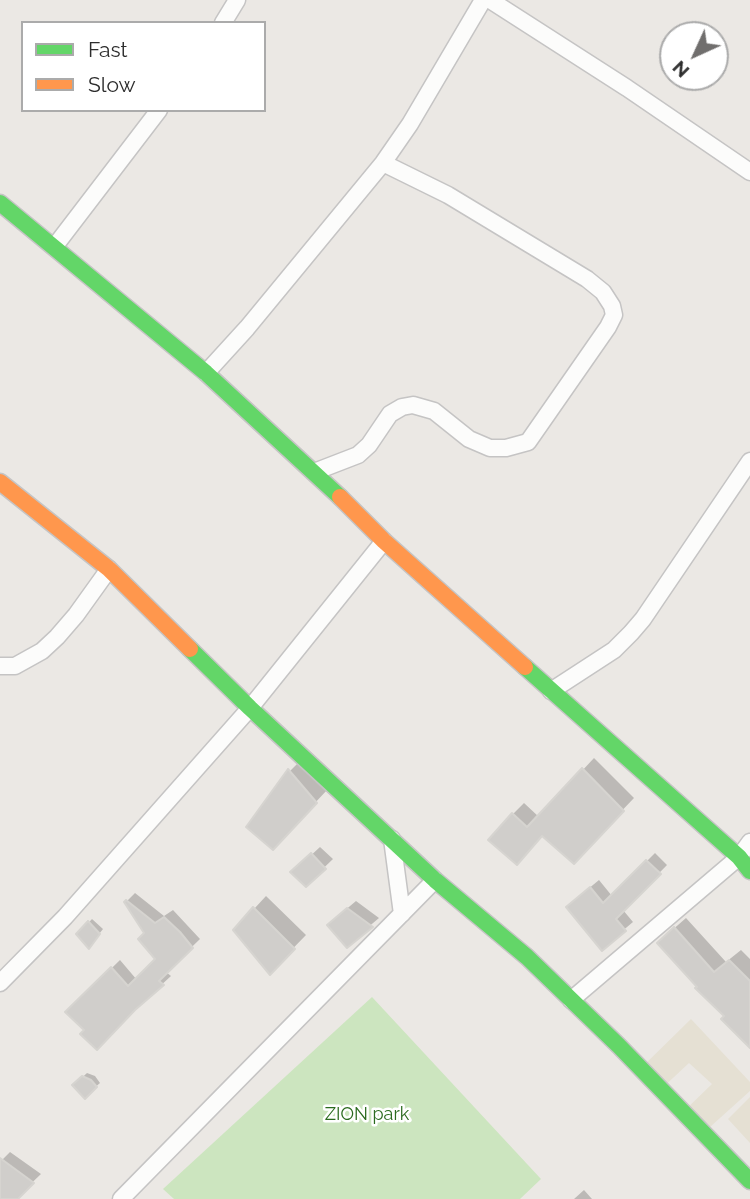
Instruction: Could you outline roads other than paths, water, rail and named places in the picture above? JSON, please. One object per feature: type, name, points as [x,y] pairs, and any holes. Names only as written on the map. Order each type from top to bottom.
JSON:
[{"type":"street","points":[[224,21],[237,0]]},
{"type":"street","points":[[206,373],[247,328],[383,163],[410,124],[483,0]]},
{"type":"street","points":[[490,0],[627,88],[750,172]]},
{"type":"street","points":[[55,246],[157,112]]},
{"type":"street","points":[[314,472],[358,455],[369,445],[390,414],[402,407],[414,405],[434,411],[469,439],[490,448],[506,448],[528,442],[614,315],[603,292],[587,279],[448,195],[383,163]]},
{"type":"street","points":[[0,203],[206,373],[314,472],[384,541],[739,857],[750,871]]},
{"type":"street","points":[[551,691],[593,666],[631,633],[750,461]]},
{"type":"street","points":[[0,482],[109,569],[250,708],[435,880],[527,957],[750,1181]]},
{"type":"street","points":[[0,982],[65,916],[250,708],[384,541]]},
{"type":"street","points":[[0,666],[15,666],[42,651],[58,637],[109,569]]},
{"type":"street","points":[[392,839],[402,914]]},
{"type":"street","points":[[571,1000],[739,857],[750,842]]},
{"type":"street","points":[[121,1199],[435,880]]},
{"type":"park label","name":"ZION park","points":[[367,1115]]}]
